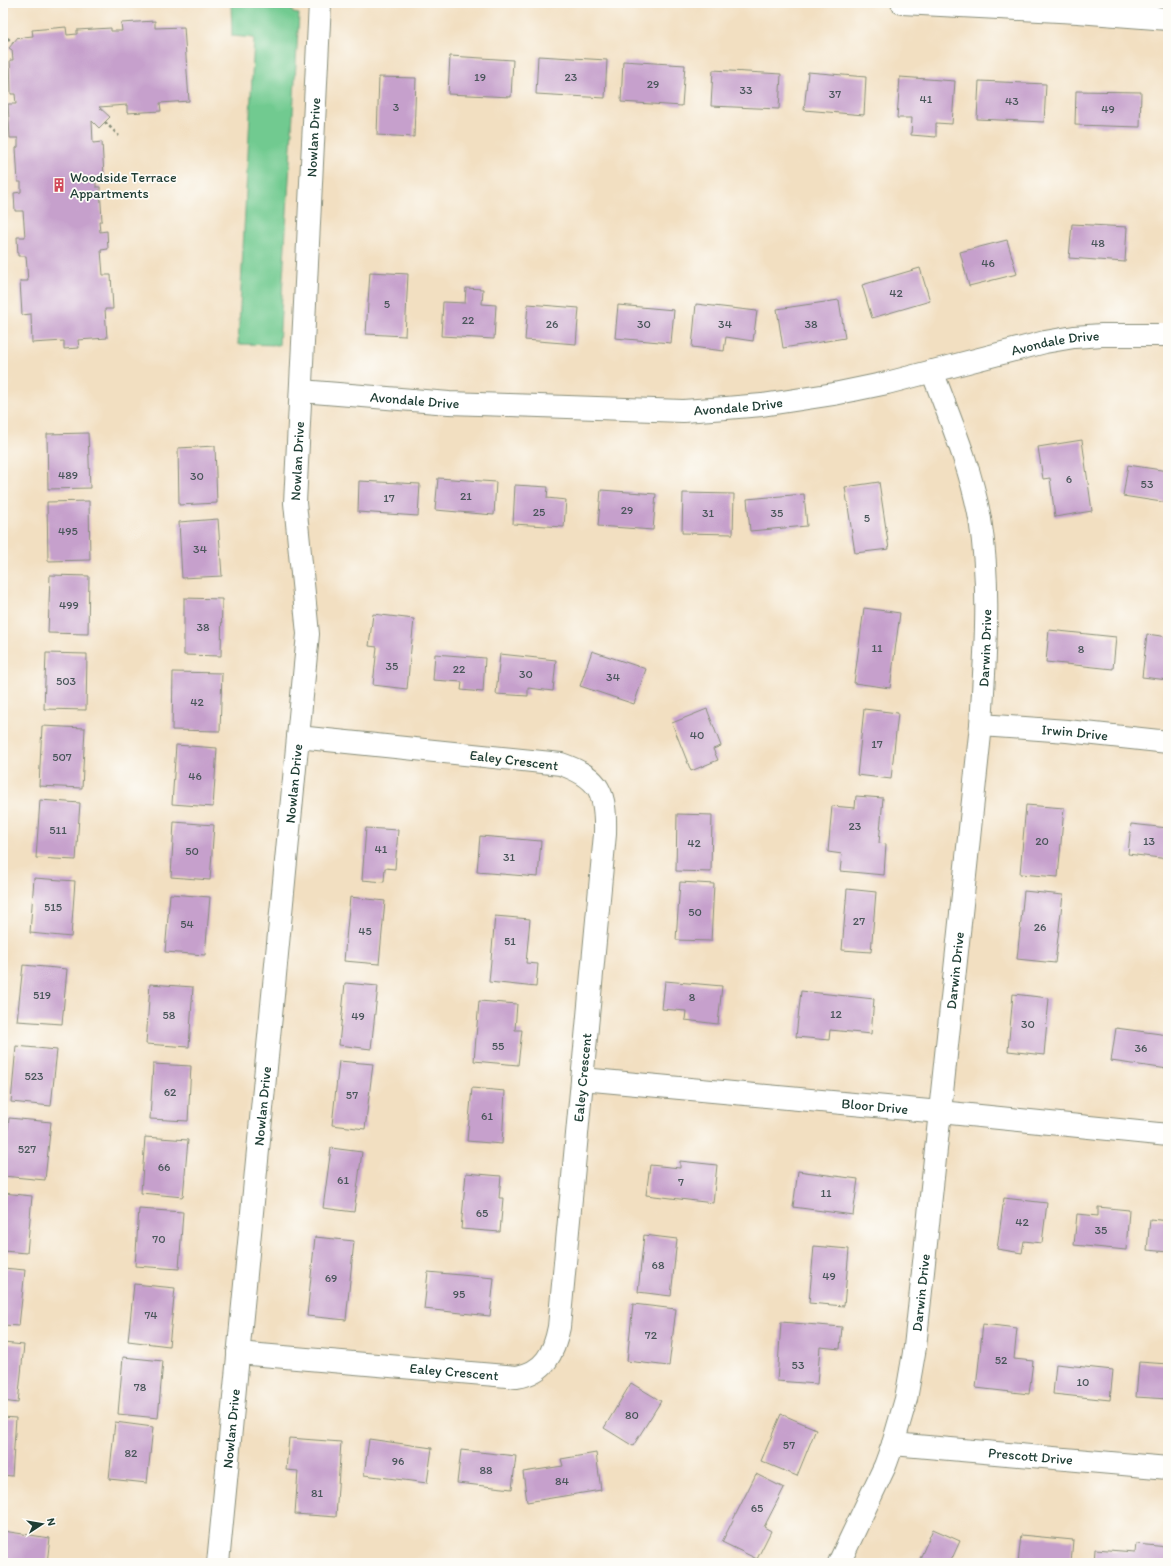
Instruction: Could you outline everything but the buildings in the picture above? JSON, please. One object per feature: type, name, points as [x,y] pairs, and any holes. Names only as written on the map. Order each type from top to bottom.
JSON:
[{"type":"street","name":"Nowlan Drive","points":[[218,1563],[308,634],[295,503],[320,3]]},
{"type":"street","points":[[902,3],[1078,12],[1168,19]]},
{"type":"street","name":"Avondale Drive","points":[[301,391],[449,403],[683,410],[762,405],[834,394],[887,383],[1045,342],[1067,338],[1123,334],[1168,335]]},
{"type":"street","name":"Darwin Drive","points":[[839,1563],[894,1444],[906,1399],[915,1347],[981,725],[986,638],[986,587],[980,519],[968,472],[932,371]]},
{"type":"street","name":"Irwin Drive","points":[[981,725],[1067,731],[1168,742]]},
{"type":"street","name":"Ealey Crescent","points":[[238,1353],[508,1377],[526,1375],[549,1359],[556,1345],[559,1328],[605,834],[606,817],[604,800],[598,786],[578,770],[561,764],[298,737]]},
{"type":"street","name":"Bloor Drive","points":[[582,1079],[1168,1134]]},
{"type":"street","name":"Prescott Drive","points":[[894,1444],[1168,1468]]},
{"type":"path","points":[[3,34],[13,42]]},
{"type":"path","points":[[104,122],[119,136]]},
{"type":"green space","points":[[231,3],[290,3],[293,13],[299,14],[279,345],[238,344],[254,38],[232,36]]},
{"type":"place","name":"Woodside Terrace Appartments","points":[[59,185]]}]
